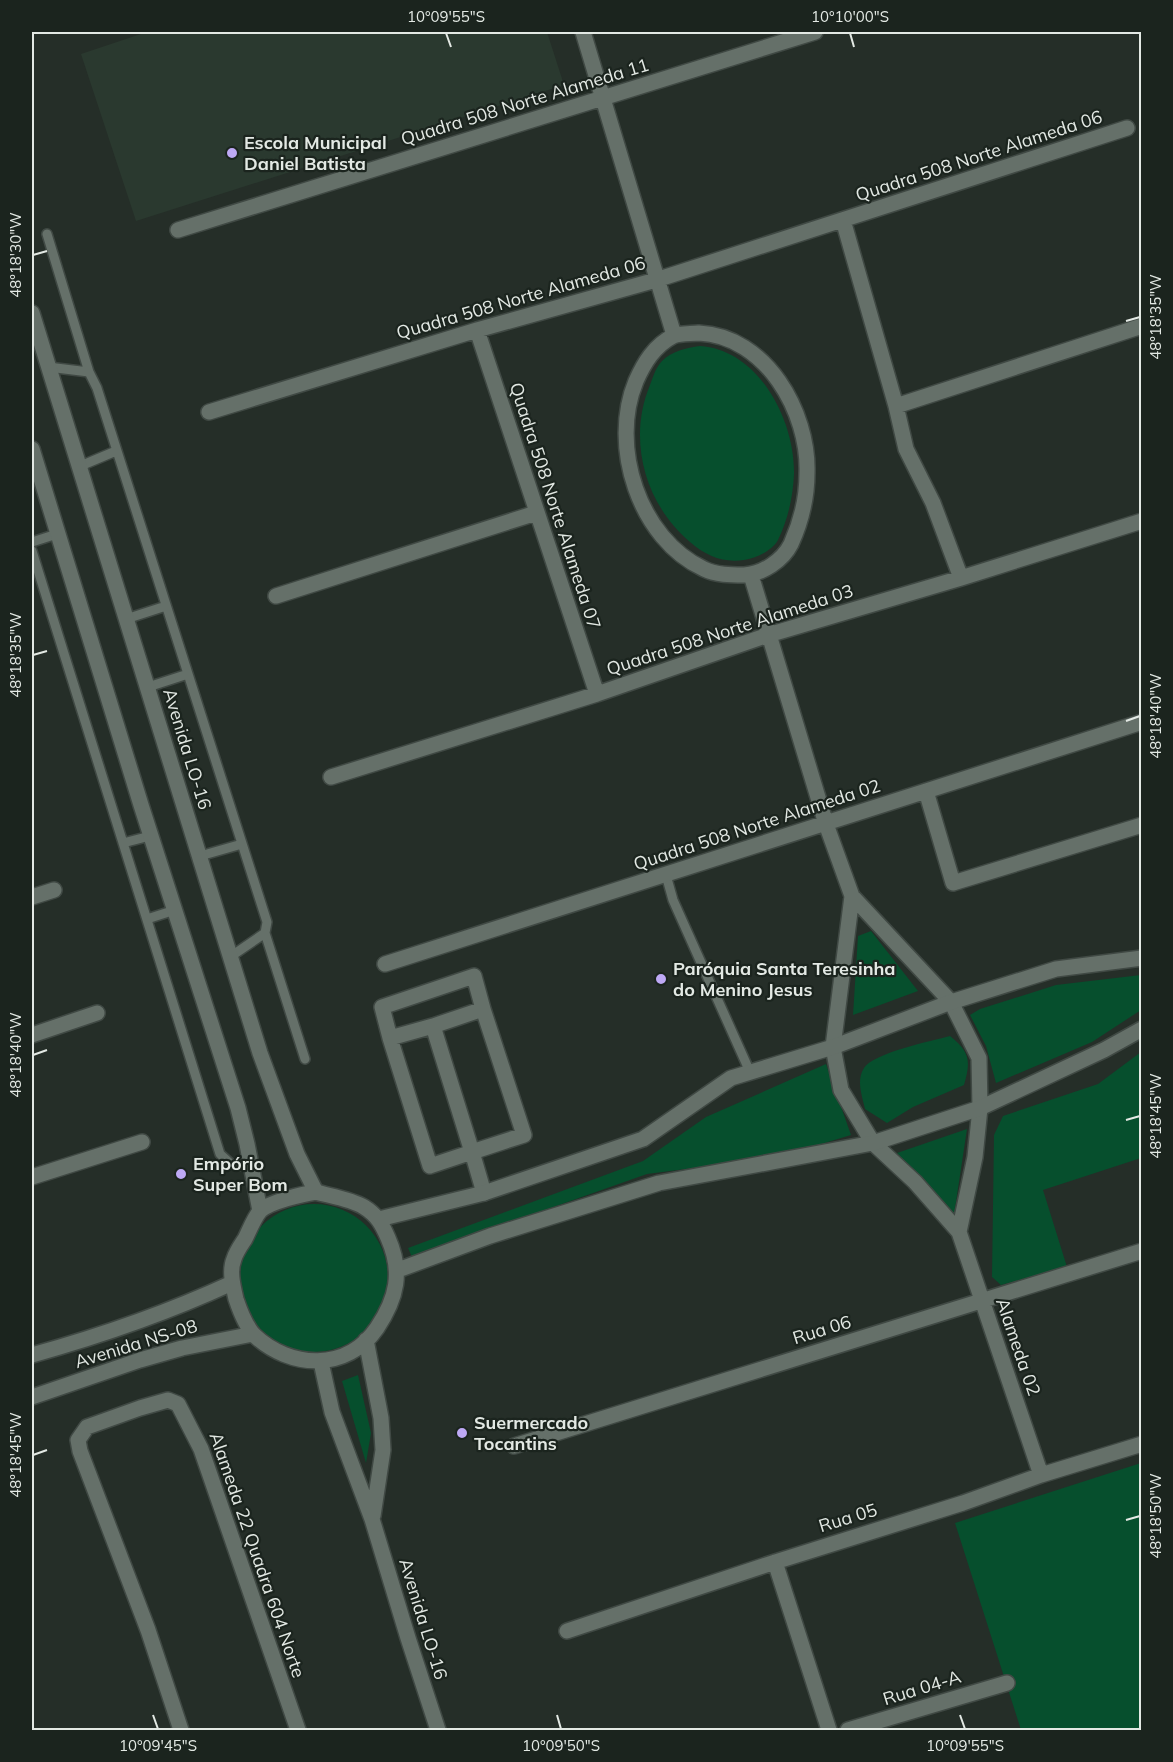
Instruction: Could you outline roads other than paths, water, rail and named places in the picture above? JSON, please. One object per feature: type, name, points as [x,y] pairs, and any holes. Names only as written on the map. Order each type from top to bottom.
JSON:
[{"type":"street","points":[[583,32],[674,335]]},
{"type":"street","name":"Quadra 508 Norte Alameda 11","points":[[178,230],[815,32]]},
{"type":"street","name":"Quadra 508 Norte Alameda 06","points":[[209,412],[477,330],[656,280],[1127,128]]},
{"type":"street","name":"Quadra 508 Norte Alameda 06","points":[[843,220],[906,449],[933,503],[961,578]]},
{"type":"street","name":"Avenida LO-16","points":[[32,313],[260,1053],[297,1154],[316,1192]]},
{"type":"street","points":[[896,406],[1142,326]]},
{"type":"street","name":"Quadra 508 Norte Alameda 07","points":[[477,330],[597,694]]},
{"type":"street","points":[[712,333],[724,336],[747,348],[775,377],[795,412],[802,431],[808,472],[806,493],[796,533],[786,554],[751,575],[720,574],[704,569],[671,545],[652,521],[631,475],[626,440],[634,387],[649,356],[674,335],[712,333]]},
{"type":"street","points":[[32,449],[34,465],[150,836],[235,1097],[261,1211]]},
{"type":"street","points":[[276,596],[536,513]]},
{"type":"street","name":"Quadra 508 Norte Alameda 03","points":[[331,777],[597,694],[768,635],[1142,521]]},
{"type":"street","points":[[751,575],[826,825],[852,896],[951,1002],[979,1058],[981,1108],[975,1157],[959,1232]]},
{"type":"street","name":"Quadra 508 Norte Alameda 02","points":[[385,964],[826,825],[1142,722]]},
{"type":"street","points":[[926,791],[953,883],[1142,825]]},
{"type":"street","points":[[32,897],[54,890]]},
{"type":"street","points":[[852,896],[833,1047],[841,1090],[873,1143],[915,1182],[959,1232]]},
{"type":"street","points":[[379,1219],[484,1193],[643,1139],[731,1078],[833,1047],[951,1002],[1056,969],[1142,958]]},
{"type":"street","points":[[474,976],[524,1135],[430,1166],[390,1038],[381,1007],[474,976]]},
{"type":"street","points":[[390,1038],[483,1009]]},
{"type":"street","points":[[32,1035],[97,1013]]},
{"type":"street","points":[[433,1026],[484,1193]]},
{"type":"street","points":[[398,1270],[490,1236],[659,1182],[873,1143],[981,1108],[1104,1050],[1142,1029]]},
{"type":"street","points":[[32,1177],[142,1142]]},
{"type":"street","points":[[316,1192],[362,1205],[379,1219],[394,1253],[398,1270],[391,1302],[366,1341],[344,1355],[321,1362],[303,1361],[275,1351],[253,1334],[241,1314],[231,1283],[233,1260],[261,1211],[279,1202],[316,1192]]},
{"type":"street","name":"Alameda 02","points":[[959,1232],[1041,1475]]},
{"type":"street","name":"Rua 06","points":[[513,1446],[1142,1251]]},
{"type":"street","name":"Avenida NS-08","points":[[32,1355],[108,1332],[192,1301],[231,1283]]},
{"type":"street","name":"Avenida NS-08","points":[[32,1397],[182,1348],[253,1334]]},
{"type":"street","name":"Avenida LO-16","points":[[366,1341],[381,1418],[383,1450],[372,1519]]},
{"type":"street","name":"Avenida LO-16","points":[[321,1362],[332,1412],[372,1519],[438,1731]]},
{"type":"street","name":"Alameda 22 Quadra 604 Norte","points":[[181,1731],[148,1629],[80,1451],[78,1440],[87,1427],[168,1400],[178,1404],[201,1449],[298,1731]]},
{"type":"street","name":"Rua 05","points":[[567,1631],[1142,1444]]},
{"type":"street","points":[[775,1562],[829,1731]]},
{"type":"street","name":"Rua 04-A","points":[[848,1731],[1007,1683]]},
{"type":"lane","points":[[47,234],[89,372],[97,387],[267,922],[265,933],[305,1059]]},
{"type":"lane","points":[[48,367],[89,372]]},
{"type":"lane","points":[[78,467],[116,451]]},
{"type":"lane","points":[[32,542],[57,534]]},
{"type":"lane","points":[[32,551],[220,1154],[231,1164],[252,1167]]},
{"type":"lane","points":[[126,619],[166,606]]},
{"type":"lane","points":[[148,687],[188,674]]},
{"type":"lane","points":[[123,843],[150,836]]},
{"type":"lane","points":[[200,856],[242,844]]},
{"type":"lane","points":[[666,875],[673,900],[750,1072]]},
{"type":"lane","points":[[147,919],[175,910]]},
{"type":"lane","points":[[230,957],[265,933]]},
{"type":"place","name":"Escola Municipal Daniel Batista","points":[[232,153]]},
{"type":"place","name":"Paróquia Santa Teresinha do Menino Jesus","points":[[661,979]]},
{"type":"place","name":"Empório Super Bom","points":[[181,1174]]},
{"type":"place","name":"Suermercado Tocantins","points":[[462,1433]]}]
